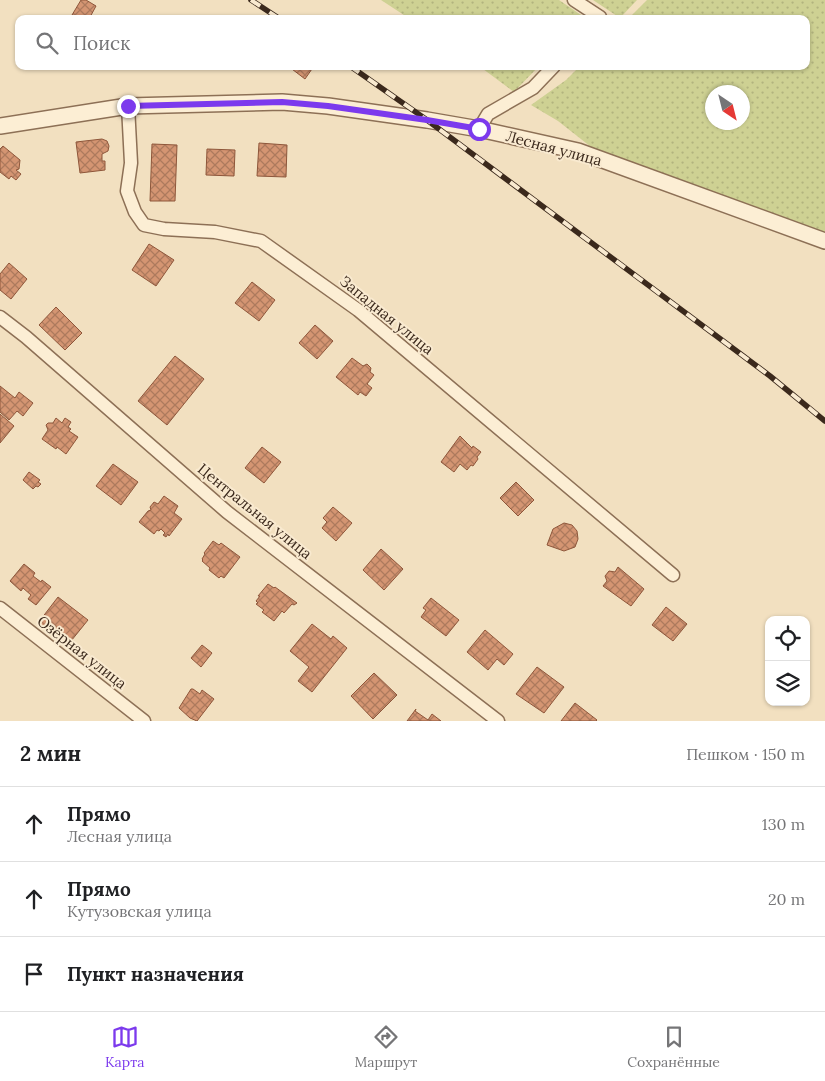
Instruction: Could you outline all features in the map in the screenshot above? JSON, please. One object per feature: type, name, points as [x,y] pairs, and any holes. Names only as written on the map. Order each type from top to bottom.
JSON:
[{"type":"street","points":[[574,0],[597,15]]},
{"type":"street","points":[[479,129],[488,114],[534,88],[550,70]]},
{"type":"street","name":"Лесная улица","points":[[0,126],[128,106],[282,102],[368,112],[479,129],[578,151],[825,241]]},
{"type":"street","name":"Западная улица","points":[[128,106],[131,163],[127,191],[135,212],[144,225],[164,229],[215,232],[261,241],[358,310],[673,574]]},
{"type":"street","name":"Центральная улица","points":[[0,317],[26,337],[227,512],[498,721]]},
{"type":"street","name":"Озёрная улица","points":[[0,608],[144,721]]},
{"type":"green space","points":[[381,0],[559,0],[581,15],[404,15]]},
{"type":"green space","points":[[593,0],[637,0],[623,15],[616,15]]},
{"type":"green space","points":[[647,0],[825,0],[825,246],[600,154],[558,121],[531,105],[566,80],[576,70],[810,70],[810,15],[632,15]]},
{"type":"green space","points":[[484,70],[535,70],[514,92]]},
{"type":"building","points":[[81,0],[86,0],[96,6],[91,15],[72,15]]},
{"type":"building","points":[[293,70],[311,70],[305,79]]},
{"type":"building","points":[[102,139],[107,141],[109,146],[108,151],[102,154],[102,161],[105,161],[105,170],[80,173],[76,142]]},
{"type":"building","points":[[259,143],[287,145],[286,177],[257,176]]},
{"type":"building","points":[[152,144],[177,145],[175,201],[150,201]]},
{"type":"building","points":[[3,146],[20,160],[19,169],[16,170],[21,174],[16,180],[11,176],[9,179],[0,172],[0,149]]},
{"type":"building","points":[[207,149],[235,150],[234,176],[206,175]]},
{"type":"building","points":[[149,244],[174,260],[156,286],[132,270]]},
{"type":"building","points":[[9,263],[27,279],[11,299],[0,290],[0,274]]},
{"type":"building","points":[[252,282],[275,300],[259,321],[235,303]]},
{"type":"building","points":[[56,307],[82,333],[65,350],[39,325]]},
{"type":"building","points":[[315,325],[333,341],[317,359],[299,343]]},
{"type":"building","points":[[175,356],[204,379],[167,425],[138,401]]},
{"type":"building","points":[[352,358],[363,366],[367,364],[371,368],[370,372],[374,375],[367,384],[372,388],[366,396],[360,392],[358,395],[336,377]]},
{"type":"building","points":[[0,386],[15,398],[19,392],[33,403],[23,416],[17,411],[9,420],[0,412]]},
{"type":"building","points":[[0,414],[14,426],[0,443]]},
{"type":"building","points":[[56,418],[62,423],[65,418],[71,422],[68,427],[71,429],[69,431],[78,437],[66,454],[42,439],[48,430],[46,425],[53,423]]},
{"type":"building","points":[[460,436],[472,448],[473,446],[481,452],[473,466],[471,465],[467,470],[460,464],[454,472],[441,462]]},
{"type":"building","points":[[262,447],[281,462],[264,483],[245,468]]},
{"type":"building","points":[[113,464],[138,482],[121,505],[96,486]]},
{"type":"building","points":[[29,472],[40,480],[38,482],[41,484],[38,487],[36,486],[33,489],[23,480]]},
{"type":"building","points":[[516,482],[534,500],[518,516],[500,498]]},
{"type":"building","points":[[164,496],[178,506],[174,513],[182,519],[169,536],[168,534],[166,537],[161,529],[157,530],[154,534],[139,522],[151,510],[150,507],[154,502],[158,504]]},
{"type":"building","points":[[333,507],[352,523],[336,541],[322,528],[327,522],[323,518]]},
{"type":"building","points":[[564,523],[572,525],[577,531],[578,539],[575,547],[564,551],[547,545],[553,529]]},
{"type":"building","points":[[213,541],[219,545],[221,543],[240,557],[224,578],[221,576],[219,578],[202,561],[204,553]]},
{"type":"building","points":[[381,549],[403,569],[384,590],[363,570]]},
{"type":"building","points":[[24,564],[35,573],[33,576],[51,587],[36,605],[28,599],[31,595],[23,588],[21,591],[10,581]]},
{"type":"building","points":[[618,567],[644,589],[631,606],[603,586],[607,581],[605,576],[609,571],[615,572]]},
{"type":"building","points":[[268,584],[297,603],[292,604],[284,613],[282,611],[274,621],[262,612],[264,610],[256,604],[260,596],[258,596]]},
{"type":"building","points":[[58,597],[88,620],[67,646],[38,623]]},
{"type":"building","points":[[431,598],[459,620],[446,636],[421,617],[426,610],[423,608]]},
{"type":"building","points":[[666,607],[687,624],[673,641],[652,625]]},
{"type":"building","points":[[312,624],[331,639],[333,636],[347,648],[312,692],[298,681],[309,667],[290,651]]},
{"type":"building","points":[[485,630],[513,654],[504,665],[497,659],[488,670],[467,652]]},
{"type":"building","points":[[202,645],[212,653],[201,667],[191,658]]},
{"type":"building","points":[[537,667],[564,687],[544,713],[516,694]]},
{"type":"building","points":[[374,673],[397,695],[373,719],[351,696]]},
{"type":"building","points":[[191,689],[200,694],[202,690],[214,699],[197,721],[190,718],[179,708]]},
{"type":"building","points":[[575,703],[597,720],[561,721]]},
{"type":"building","points":[[416,709],[415,711],[428,720],[432,714],[441,721],[407,721]]},
{"type":"railway","points":[[251,0],[274,15]]},
{"type":"railway","points":[[356,70],[427,120],[770,376],[825,421]]},
{"type":"route","points":[[128,106],[282,102],[328,106],[479,129]]}]
